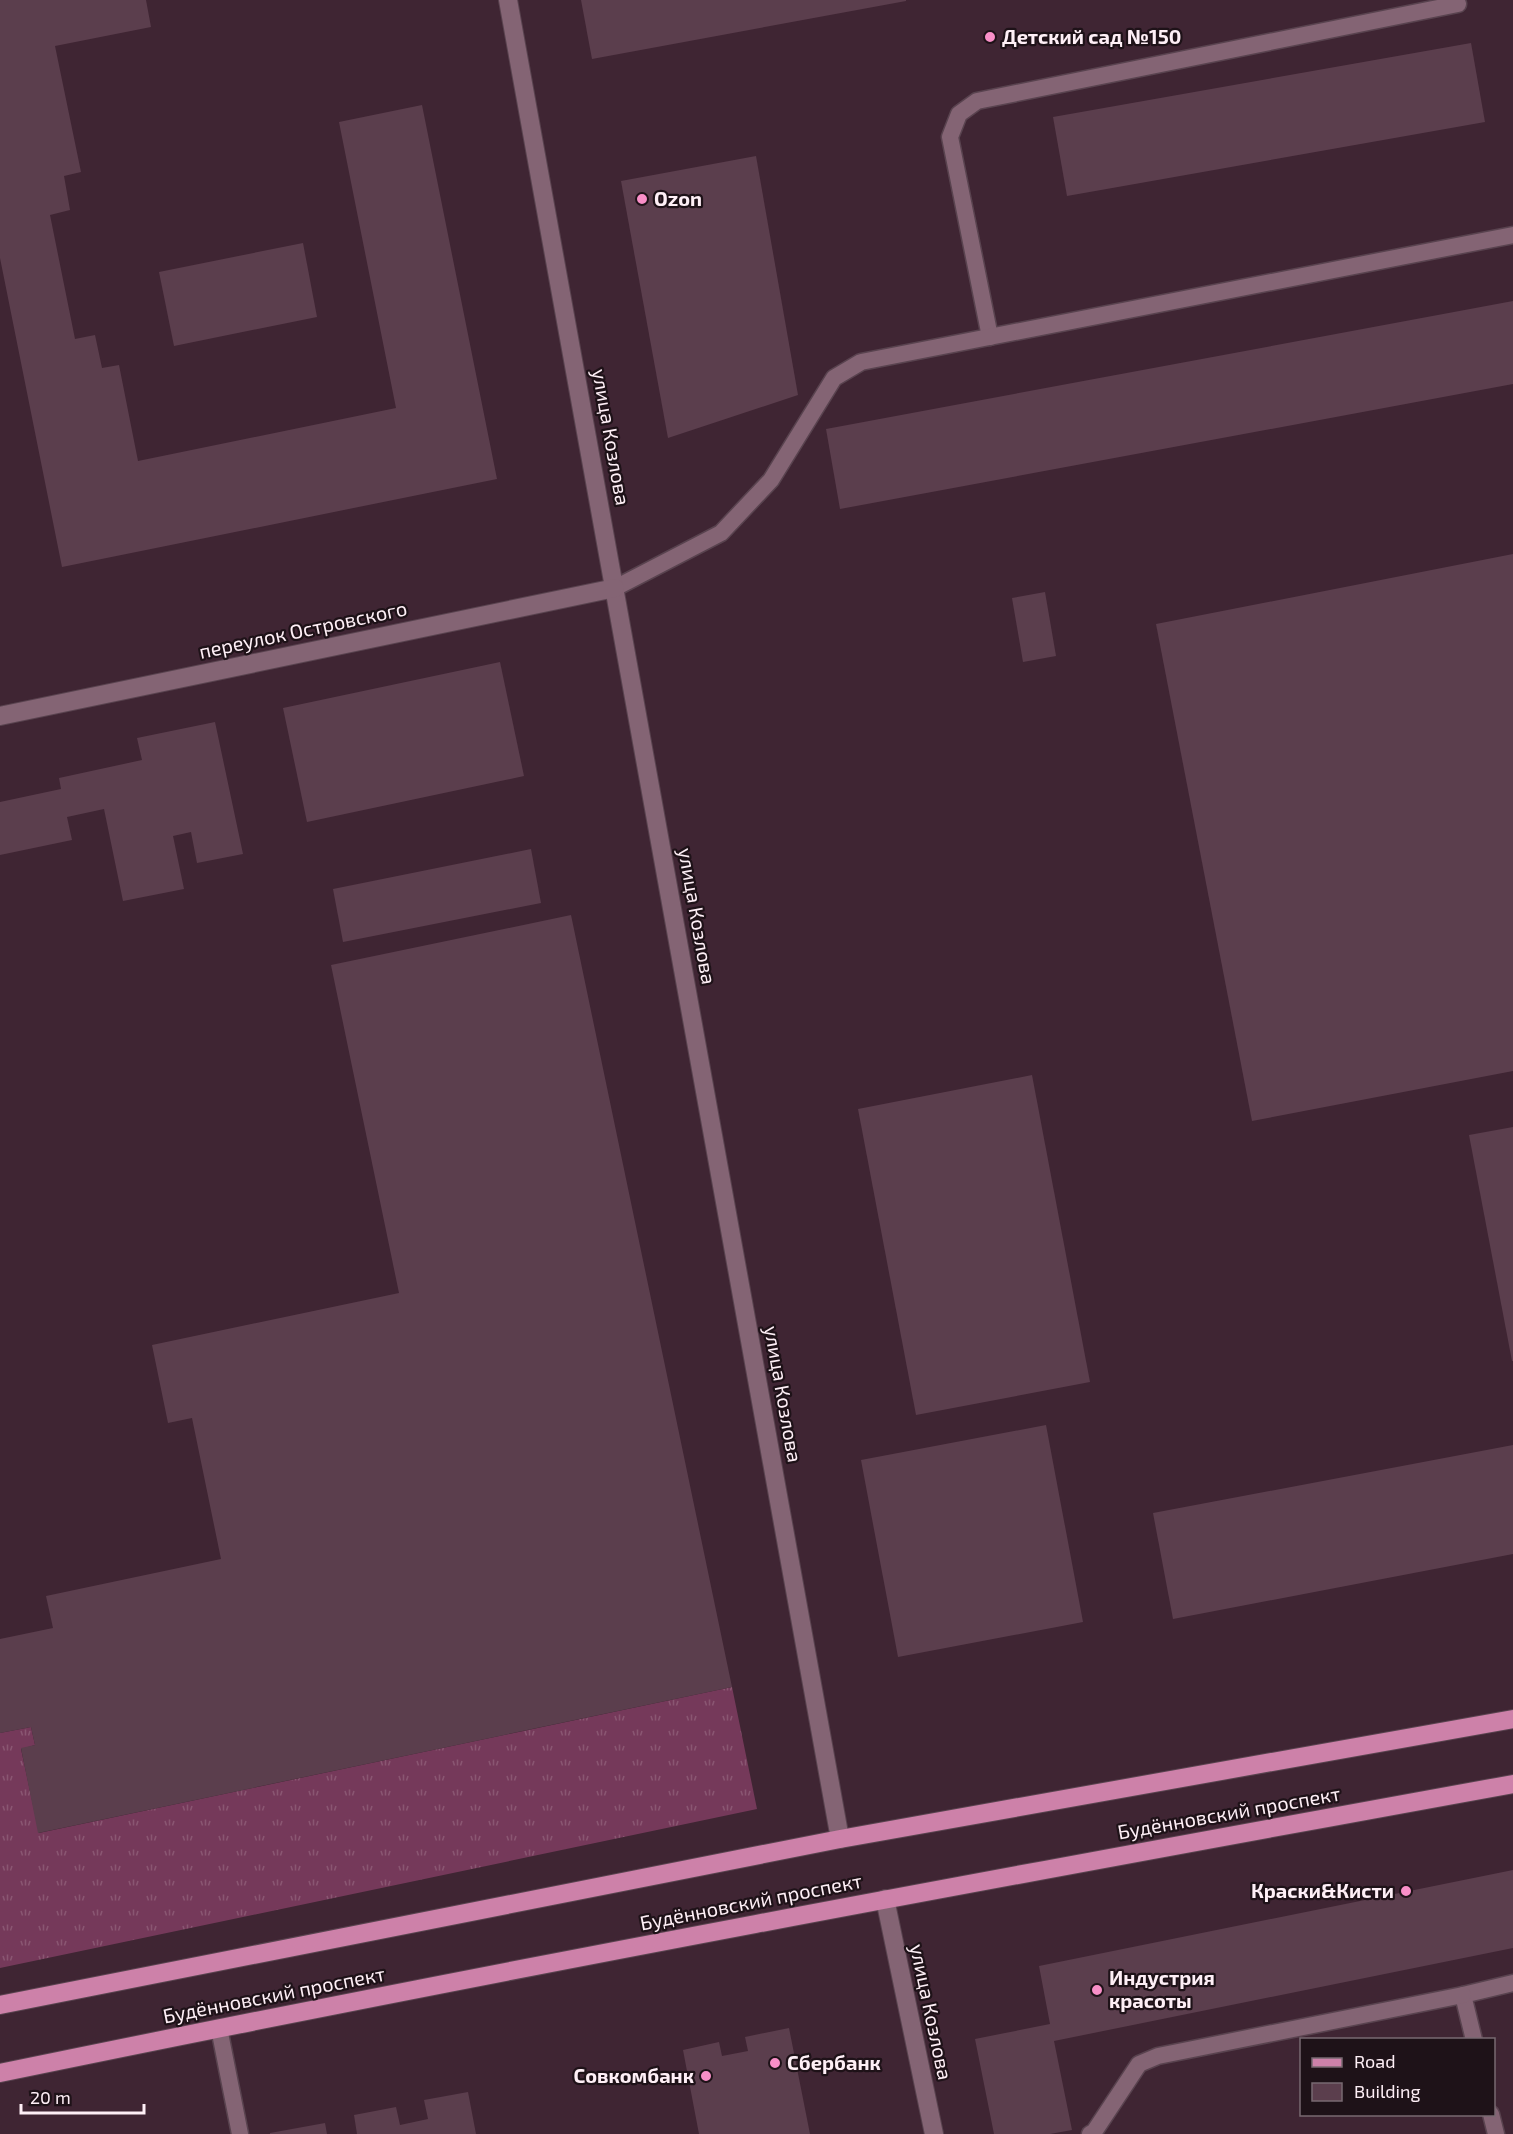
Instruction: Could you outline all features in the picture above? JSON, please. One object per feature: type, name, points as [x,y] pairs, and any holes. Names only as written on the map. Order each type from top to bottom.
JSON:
[{"type":"main road","points":[[0,2005],[840,1839],[1513,1719]]},
{"type":"main road","name":"Будённовский проспект","points":[[0,2073],[219,2028],[885,1899],[1513,1784]]},
{"type":"street","name":"улица Козлова","points":[[508,0],[840,1839]]},
{"type":"street","name":"переулок Островского","points":[[0,716],[615,588]]},
{"type":"street","name":"улица Козлова","points":[[885,1899],[934,2134]]},
{"type":"lane","points":[[990,337],[950,137],[959,114],[977,101],[1458,4]]},
{"type":"lane","points":[[615,588],[721,533],[771,480],[834,378],[861,362],[1513,236]]},
{"type":"lane","points":[[1090,2134],[1094,2132],[1139,2064],[1158,2056],[1513,1983]]},
{"type":"lane","points":[[1463,1995],[1474,2038]]},
{"type":"lane","points":[[219,2028],[240,2134]]},
{"type":"lane","points":[[1491,2116],[1496,2134]]},
{"type":"green space","points":[[732,1687],[757,1809],[0,1968],[0,1733],[31,1727],[35,1745],[21,1749],[39,1833]]},
{"type":"building","points":[[0,0],[146,0],[151,27],[55,46],[81,172],[64,176],[70,210],[50,215],[75,339],[95,335],[102,368],[119,365],[138,461],[396,408],[339,122],[422,105],[497,479],[62,567],[0,258]]},
{"type":"building","points":[[581,0],[906,0],[906,1],[592,59]]},
{"type":"building","points":[[1471,43],[1485,122],[1067,196],[1053,117]]},
{"type":"building","points":[[756,156],[798,395],[668,438],[621,181]]},
{"type":"building","points":[[303,243],[317,317],[174,346],[159,272]]},
{"type":"building","points":[[1513,301],[1513,384],[840,509],[826,429]]},
{"type":"building","points":[[1513,554],[1513,1071],[1252,1121],[1156,624]]},
{"type":"building","points":[[1045,592],[1056,656],[1023,662],[1012,598]]},
{"type":"building","points":[[500,662],[524,776],[307,822],[283,708]]},
{"type":"building","points":[[215,722],[243,854],[197,863],[191,832],[173,836],[184,889],[123,901],[104,809],[67,817],[72,840],[0,855],[0,802],[61,789],[59,778],[142,760],[137,738]]},
{"type":"building","points":[[531,849],[541,903],[343,942],[333,889]]},
{"type":"building","points":[[571,915],[732,1687],[38,1833],[21,1748],[35,1745],[31,1727],[0,1733],[0,1639],[53,1628],[46,1596],[221,1559],[192,1418],[168,1423],[152,1345],[399,1293],[331,965]]},
{"type":"building","points":[[1032,1075],[1090,1382],[916,1415],[858,1109]]},
{"type":"building","points":[[1513,1127],[1513,1361],[1512,1361],[1469,1135]]},
{"type":"building","points":[[1046,1425],[1083,1622],[898,1657],[861,1460]]},
{"type":"building","points":[[1513,1445],[1513,1554],[1173,1619],[1153,1513]]},
{"type":"building","points":[[1513,1870],[1513,1948],[1054,2041],[1072,2130],[1050,2134],[994,2134],[975,2039],[1050,2024],[1039,1966]]},
{"type":"building","points":[[789,2028],[810,2134],[699,2134],[683,2050],[719,2042],[722,2056],[748,2051],[745,2037]]},
{"type":"building","points":[[468,2092],[476,2134],[357,2134],[354,2115],[396,2107],[400,2125],[428,2119],[424,2100]]},
{"type":"building","points":[[325,2123],[327,2134],[270,2134],[270,2133]]},
{"type":"place","name":"Детский сад №150","points":[[990,37]]},
{"type":"place","name":"Ozon","points":[[642,199]]},
{"type":"place","name":"Краски&Кисти","points":[[1406,1891]]},
{"type":"place","name":"Индустрия красоты","points":[[1097,1990]]},
{"type":"place","name":"Сбербанк","points":[[775,2063]]},
{"type":"place","name":"Совкомбанк","points":[[706,2076]]}]
